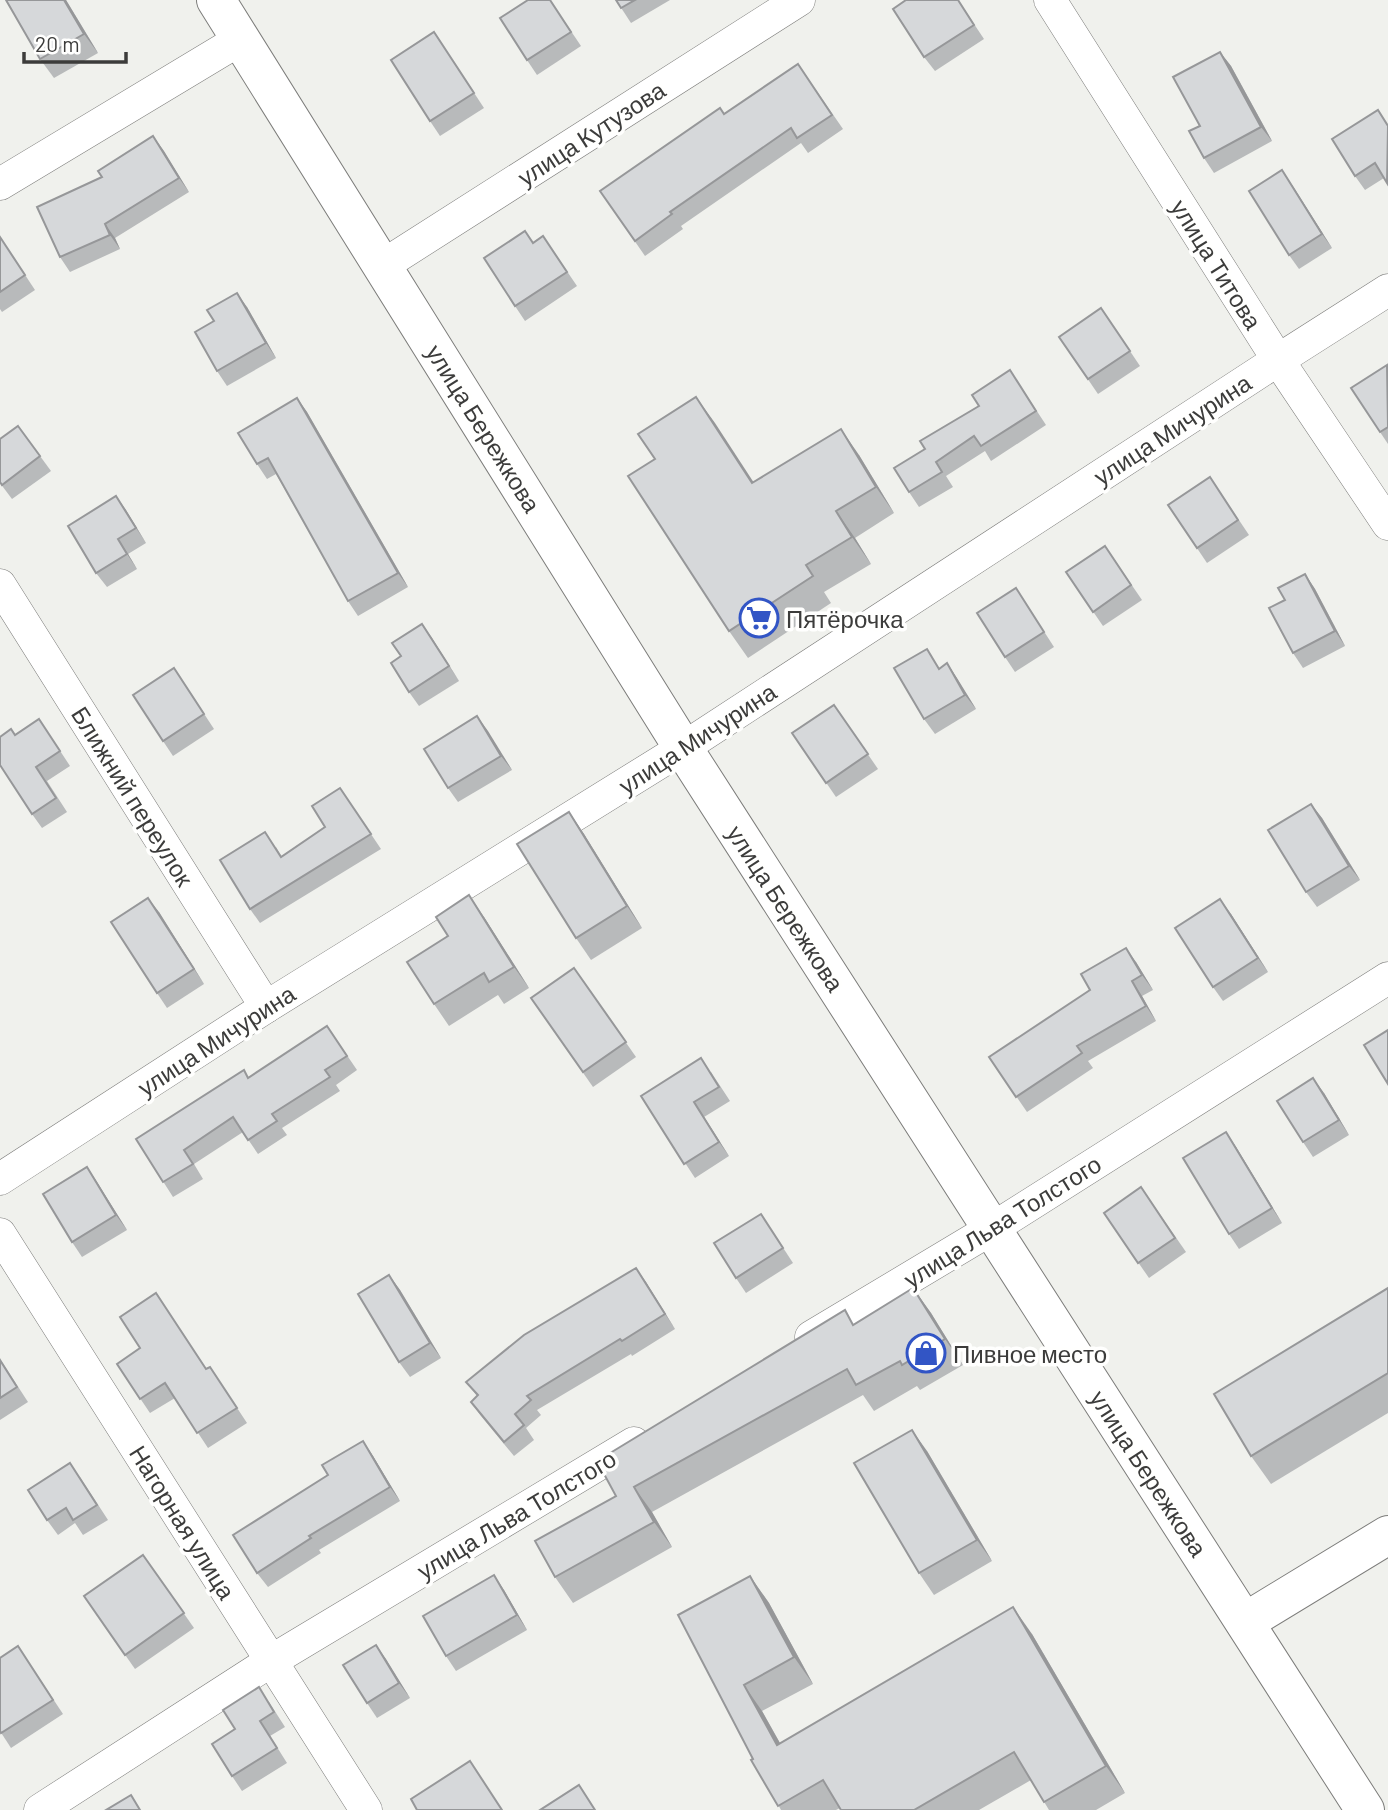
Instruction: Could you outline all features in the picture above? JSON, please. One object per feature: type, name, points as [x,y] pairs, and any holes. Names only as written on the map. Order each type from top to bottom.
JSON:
[{"type":"street","name":"улица Бережкова","points":[[216,0],[683,748],[1365,1810]]},
{"type":"street","name":"улица Кутузова","points":[[382,266],[799,0]]},
{"type":"street","name":"улица Титова","points":[[1050,0],[1278,360],[1388,524]]},
{"type":"street","points":[[0,184],[241,39]]},
{"type":"street","name":"улица Мичурина","points":[[0,1178],[266,1007],[683,748],[1388,290]]},
{"type":"street","name":"Ближний переулок","points":[[0,585],[266,1007]]},
{"type":"street","name":"улица Льва Толстого","points":[[782,1354],[993,1228],[1388,978]]},
{"type":"street","name":"Нагорная улица","points":[[0,1234],[366,1810]]},
{"type":"street","name":"улица Льва Толстого","points":[[40,1810],[271,1661],[663,1426]]},
{"type":"street","points":[[1245,1622],[1388,1535]]},
{"type":"building","points":[[6,0],[64,0],[84,34],[40,59]]},
{"type":"building","points":[[528,0],[550,0],[571,32],[527,60],[500,18]]},
{"type":"building","points":[[616,0],[635,0],[621,8]]},
{"type":"building","points":[[906,0],[958,0],[974,25],[924,57],[893,9]]},
{"type":"building","points":[[434,32],[474,93],[430,121],[391,60]]},
{"type":"building","points":[[1220,52],[1261,127],[1204,158],[1189,131],[1200,126],[1173,77]]},
{"type":"building","points":[[798,64],[832,115],[797,138],[791,128],[670,212],[672,214],[635,241],[600,191],[720,108],[724,114]]},
{"type":"building","points":[[1378,110],[1388,126],[1387,183],[1375,163],[1355,176],[1332,139]]},
{"type":"building","points":[[153,136],[179,178],[105,224],[110,235],[60,257],[37,207],[102,177],[98,171]]},
{"type":"building","points":[[1282,170],[1322,234],[1289,255],[1249,191]]},
{"type":"building","points":[[525,231],[533,243],[543,236],[567,272],[515,306],[484,258]]},
{"type":"building","points":[[0,237],[25,275],[0,292]]},
{"type":"building","points":[[237,293],[266,343],[217,371],[195,332],[214,321],[207,310]]},
{"type":"building","points":[[1101,308],[1130,351],[1088,379],[1059,337]]},
{"type":"building","points":[[1387,365],[1388,427],[1380,432],[1351,388]]},
{"type":"building","points":[[1010,370],[1036,411],[981,446],[974,436],[936,462],[942,472],[909,492],[894,468],[925,449],[920,441],[979,406],[972,395]]},
{"type":"building","points":[[696,397],[752,483],[841,429],[876,487],[836,511],[852,537],[806,565],[813,576],[729,631],[628,476],[655,459],[638,434]]},
{"type":"building","points":[[297,398],[398,573],[348,601],[268,458],[257,464],[238,433]]},
{"type":"building","points":[[18,426],[40,456],[2,485],[0,439]]},
{"type":"building","points":[[1210,477],[1238,520],[1197,548],[1168,505]]},
{"type":"building","points":[[116,496],[136,528],[118,539],[127,554],[96,573],[68,526]]},
{"type":"building","points":[[1105,546],[1131,585],[1093,612],[1066,572]]},
{"type":"building","points":[[1305,574],[1335,631],[1293,653],[1269,608],[1285,600],[1278,588]]},
{"type":"building","points":[[1016,588],[1044,632],[1005,657],[977,613]]},
{"type":"building","points":[[422,624],[449,666],[409,692],[391,663],[401,656],[392,643]]},
{"type":"building","points":[[927,649],[939,669],[947,663],[965,695],[924,719],[894,668]]},
{"type":"building","points":[[174,668],[204,714],[163,741],[133,695]]},
{"type":"building","points":[[834,705],[868,754],[826,783],[792,733]]},
{"type":"building","points":[[477,716],[501,756],[448,788],[424,749]]},
{"type":"building","points":[[39,719],[60,751],[36,767],[56,798],[32,814],[0,765],[0,737],[11,729],[15,735]]},
{"type":"building","points":[[340,788],[371,834],[250,909],[220,860],[265,832],[281,857],[325,827],[312,806]]},
{"type":"building","points":[[1311,804],[1349,866],[1306,892],[1268,830]]},
{"type":"building","points":[[569,812],[627,906],[576,938],[517,844]]},
{"type":"building","points":[[469,895],[514,967],[489,982],[484,973],[434,1004],[407,962],[448,936],[436,917]]},
{"type":"building","points":[[148,898],[194,969],[157,993],[111,922]]},
{"type":"building","points":[[1220,899],[1258,958],[1213,987],[1175,928]]},
{"type":"building","points":[[1126,948],[1142,975],[1132,981],[1146,1006],[1077,1046],[1082,1053],[1016,1097],[989,1057],[1090,990],[1081,974]]},
{"type":"building","points":[[574,968],[626,1042],[583,1072],[531,998]]},
{"type":"building","points":[[327,1026],[347,1056],[325,1070],[330,1077],[272,1114],[277,1121],[248,1140],[233,1117],[184,1150],[193,1164],[163,1182],[136,1139],[244,1070],[248,1078]]},
{"type":"building","points":[[1388,1030],[1388,1084],[1364,1045]]},
{"type":"building","points":[[701,1058],[719,1087],[694,1102],[719,1142],[684,1164],[641,1096]]},
{"type":"building","points":[[1313,1078],[1339,1120],[1303,1142],[1277,1101]]},
{"type":"building","points":[[1226,1132],[1272,1208],[1229,1234],[1183,1158]]},
{"type":"building","points":[[87,1167],[116,1215],[72,1242],[43,1194]]},
{"type":"building","points":[[1141,1187],[1175,1238],[1138,1263],[1104,1213]]},
{"type":"building","points":[[761,1214],[783,1248],[736,1278],[714,1243]]},
{"type":"building","points":[[636,1268],[665,1314],[527,1396],[531,1400],[515,1414],[524,1425],[504,1442],[471,1402],[478,1395],[466,1382],[524,1335]]},
{"type":"building","points":[[389,1275],[430,1343],[399,1362],[358,1294]]},
{"type":"building","points":[[913,1288],[945,1339],[902,1365],[900,1361],[856,1385],[847,1369],[634,1487],[654,1522],[555,1577],[535,1541],[616,1496],[597,1461],[845,1310],[853,1325]]},
{"type":"building","points":[[1388,1288],[1388,1373],[1251,1456],[1214,1394]]},
{"type":"building","points":[[156,1293],[206,1369],[210,1367],[237,1408],[197,1433],[165,1383],[140,1399],[117,1364],[140,1348],[120,1317]]},
{"type":"building","points":[[0,1360],[17,1387],[0,1398]]},
{"type":"building","points":[[912,1430],[977,1540],[919,1573],[854,1463]]},
{"type":"building","points":[[363,1441],[390,1487],[309,1536],[311,1538],[257,1573],[233,1535],[328,1475],[322,1465]]},
{"type":"building","points":[[70,1463],[97,1505],[73,1520],[66,1508],[47,1520],[28,1490]]},
{"type":"building","points":[[143,1555],[184,1613],[125,1655],[84,1596]]},
{"type":"building","points":[[494,1575],[517,1615],[446,1656],[423,1616]]},
{"type":"building","points":[[750,1576],[794,1657],[744,1685],[777,1745],[1013,1607],[1106,1766],[1044,1802],[1014,1752],[914,1810],[841,1810],[823,1780],[778,1806],[751,1760],[753,1759],[678,1615]]},
{"type":"building","points":[[376,1645],[399,1683],[367,1703],[343,1665]]},
{"type":"building","points":[[18,1646],[53,1700],[1,1733],[0,1658]]},
{"type":"building","points":[[259,1687],[274,1712],[260,1721],[277,1748],[232,1776],[212,1744],[235,1729],[223,1710]]},
{"type":"building","points":[[470,1761],[502,1810],[417,1810],[411,1799]]},
{"type":"building","points":[[579,1785],[595,1810],[540,1810]]},
{"type":"building","points":[[131,1795],[140,1810],[106,1810]]},
{"type":"place","name":"Пятёрочка","points":[[759,618]]},
{"type":"place","name":"Пивное место","points":[[926,1353]]}]
